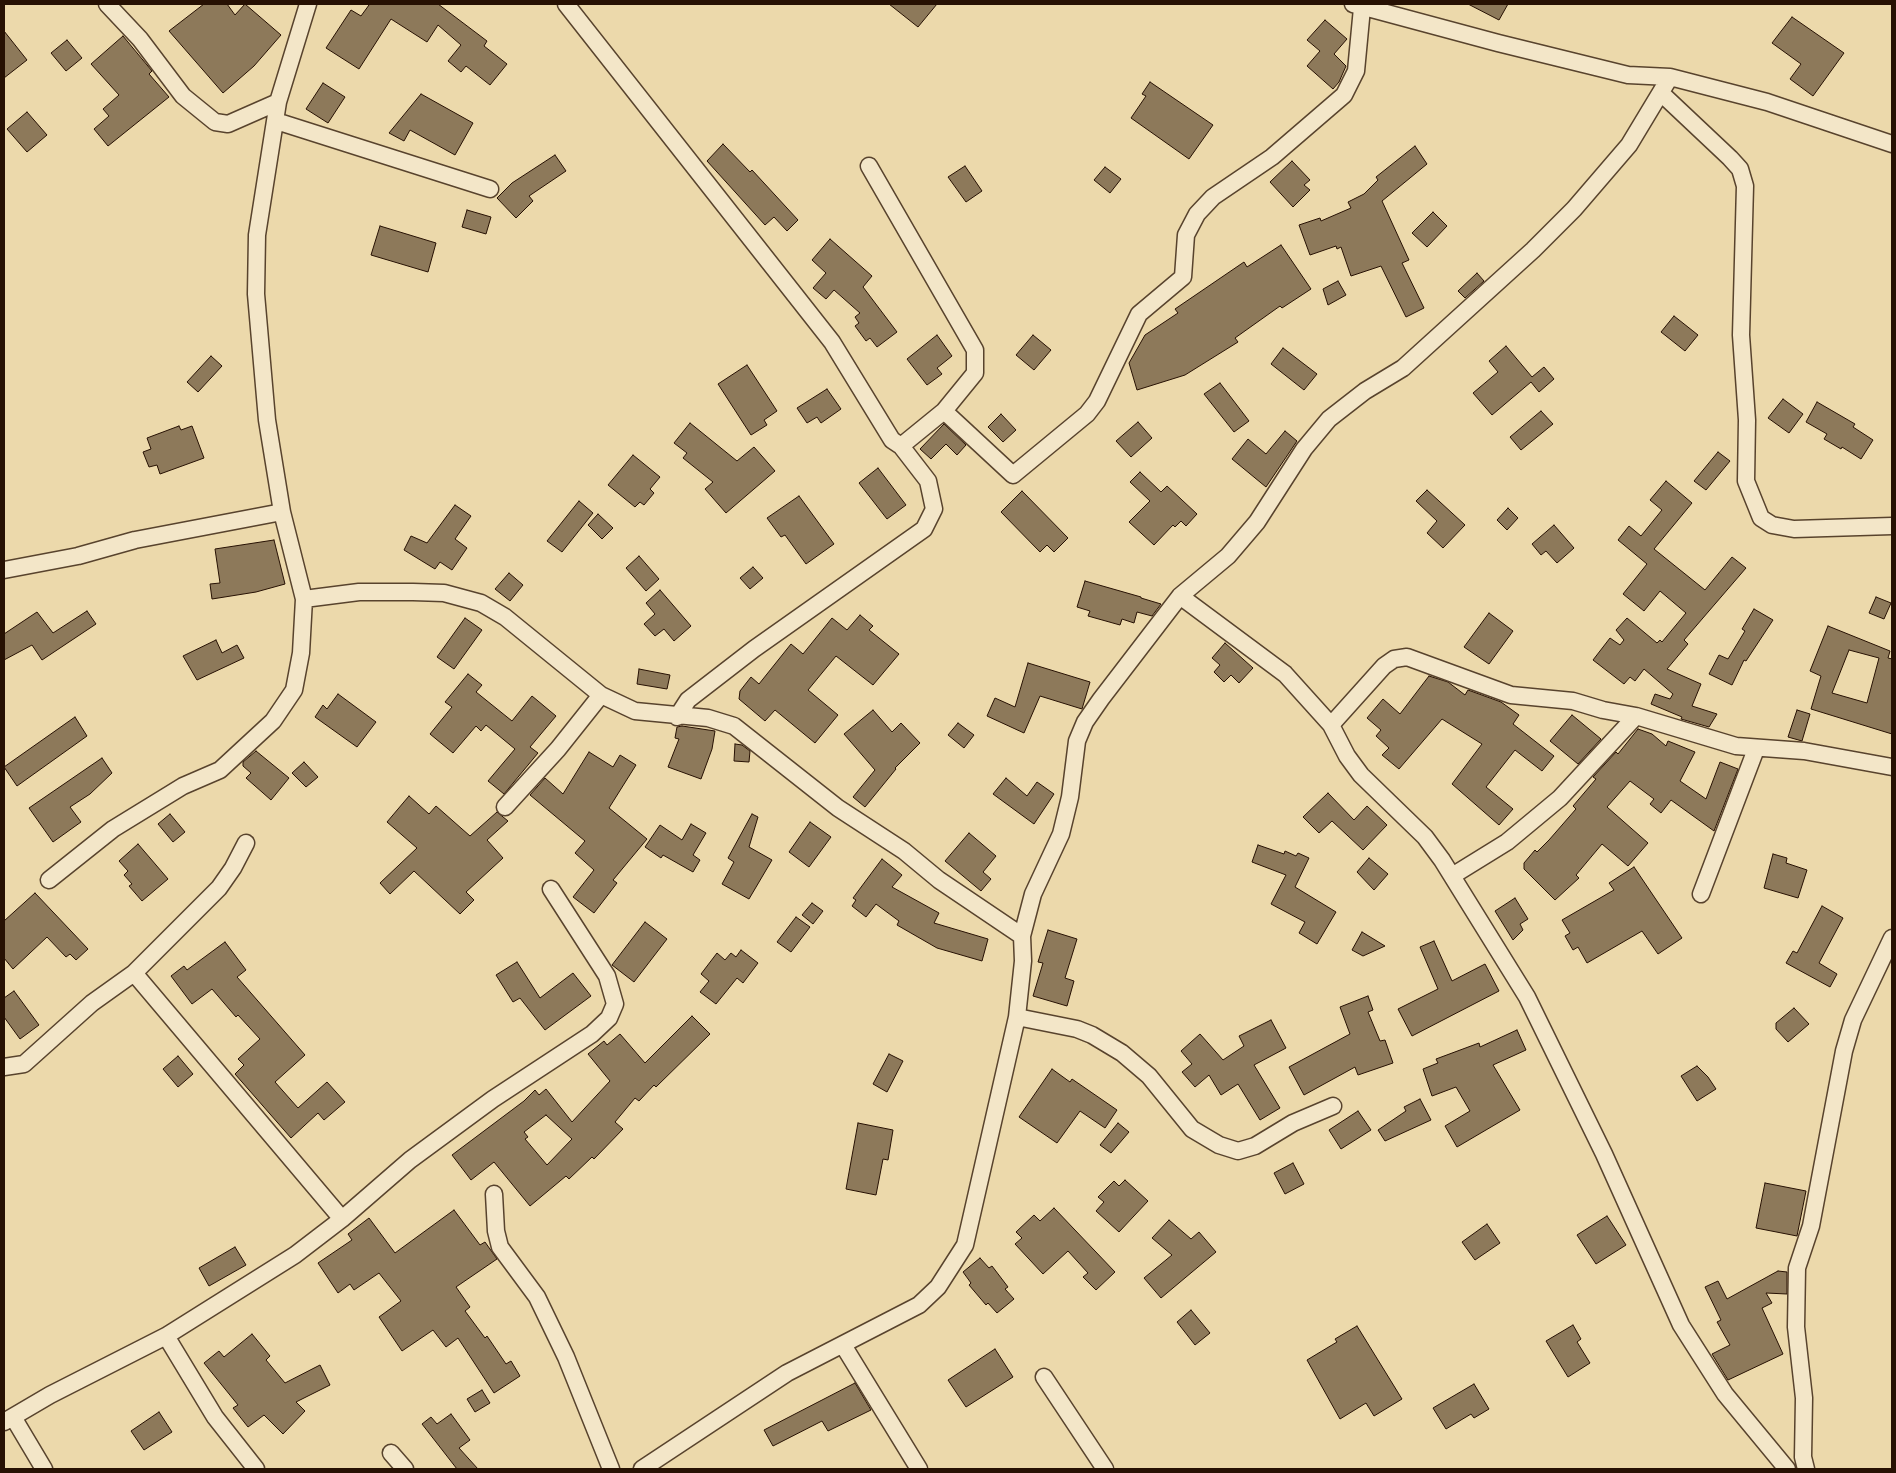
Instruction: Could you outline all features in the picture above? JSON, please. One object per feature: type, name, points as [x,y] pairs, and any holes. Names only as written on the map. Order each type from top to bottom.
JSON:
[{"type":"street","points":[[107,4],[140,39],[183,96],[215,122],[228,124],[278,102]]},
{"type":"street","points":[[50,880],[113,830],[183,786],[220,770],[273,721],[294,690],[302,653],[304,599],[282,512],[267,420],[256,294],[257,235],[278,102],[308,4]]},
{"type":"street","points":[[566,4],[832,342],[892,440],[901,446],[928,481],[934,509],[924,529],[754,649],[688,700],[677,717]]},
{"type":"street","points":[[944,411],[1013,476],[1087,414],[1103,391],[1139,314],[1183,277],[1186,235],[1197,214],[1213,198],[1272,157],[1325,113],[1348,89],[1356,72],[1357,6],[1628,75],[1670,77],[1766,102],[1892,144]]},
{"type":"street","points":[[642,1469],[787,1373],[919,1305],[938,1287],[965,1245],[1018,1017],[1023,961],[1022,936],[1033,894],[1061,834],[1070,797],[1076,741],[1101,699],[1180,596],[1228,556],[1257,522],[1298,457],[1330,419],[1365,391],[1404,368],[1533,250],[1574,209],[1630,145],[1670,77]]},
{"type":"street","points":[[1661,93],[1740,169],[1745,186],[1741,335],[1747,420],[1746,480],[1761,518],[1772,525],[1794,529],[1892,526]]},
{"type":"street","points":[[276,121],[490,189]]},
{"type":"street","points":[[869,166],[975,350],[975,373],[944,411],[901,446]]},
{"type":"street","points":[[4,570],[78,556],[135,540],[282,512]]},
{"type":"street","points":[[304,599],[359,592],[413,592],[444,593],[481,603],[505,616],[601,695],[635,711],[677,717],[708,718],[734,726],[838,808],[904,850],[939,880],[1022,936]]},
{"type":"street","points":[[1180,596],[1285,674],[1332,725],[1347,756],[1361,775],[1425,837],[1452,876],[1527,997],[1604,1154],[1681,1325],[1724,1394],[1787,1469]]},
{"type":"street","points":[[1332,725],[1384,666],[1394,659],[1407,658],[1512,695],[1573,701],[1602,710],[1636,716],[1736,746],[1756,749],[1777,748],[1804,751],[1892,767]]},
{"type":"street","points":[[505,807],[558,749],[601,695]]},
{"type":"street","points":[[1452,876],[1507,842],[1560,798],[1636,716]]},
{"type":"street","points":[[1701,894],[1756,749]]},
{"type":"street","points":[[4,1068],[24,1064],[92,1003],[134,973],[218,888],[233,868],[246,843]]},
{"type":"street","points":[[44,1469],[9,1420],[50,1396],[166,1336],[295,1255],[342,1219],[410,1160],[493,1100],[592,1034],[609,1018],[615,1004],[607,976],[551,889]]},
{"type":"street","points":[[1806,1469],[1803,1457],[1804,1398],[1796,1327],[1797,1268],[1811,1226],[1830,1136],[1844,1051],[1853,1020],[1892,938]]},
{"type":"street","points":[[134,973],[342,1219]]},
{"type":"street","points":[[1018,1017],[1077,1029],[1092,1035],[1122,1053],[1149,1076],[1192,1129],[1219,1145],[1238,1151],[1255,1146],[1293,1123],[1333,1106]]},
{"type":"street","points":[[494,1194],[496,1231],[500,1247],[541,1306],[566,1357],[611,1469]]},
{"type":"street","points":[[166,1336],[215,1417],[256,1469]]},
{"type":"street","points":[[843,1345],[919,1469]]},
{"type":"street","points":[[1044,1377],[1105,1469]]},
{"type":"street","points":[[391,1453],[405,1469]]},
{"type":"building","points":[[204,4],[227,4],[235,15],[245,4],[281,35],[254,66],[223,93],[169,31]]},
{"type":"building","points":[[367,4],[438,4],[487,41],[484,46],[507,64],[490,85],[466,66],[461,72],[448,61],[461,45],[438,25],[427,42],[391,19],[359,69],[326,48],[351,10],[361,16],[369,5]]},
{"type":"building","points":[[889,4],[937,4],[918,27]]},
{"type":"building","points":[[1468,4],[1508,4],[1499,20]]},
{"type":"building","points":[[1792,17],[1844,53],[1813,96],[1790,79],[1801,64],[1772,43]]},
{"type":"building","points":[[1325,20],[1347,39],[1334,54],[1346,66],[1339,82],[1333,89],[1307,66],[1320,51],[1307,40]]},
{"type":"building","points":[[4,31],[27,60],[4,78]]},
{"type":"building","points":[[123,36],[152,71],[149,74],[169,97],[108,146],[94,129],[109,116],[103,109],[119,95],[91,64]]},
{"type":"building","points":[[67,40],[82,58],[66,71],[51,53]]},
{"type":"building","points":[[1150,82],[1213,125],[1189,159],[1131,118],[1146,96],[1142,94]]},
{"type":"building","points":[[323,83],[345,97],[328,123],[306,109]]},
{"type":"building","points":[[421,94],[473,123],[455,155],[410,130],[404,141],[389,133]]},
{"type":"building","points":[[27,112],[47,135],[27,152],[7,129]]},
{"type":"building","points":[[723,144],[750,172],[752,170],[798,220],[787,231],[774,217],[765,225],[707,161]]},
{"type":"building","points":[[1415,146],[1427,164],[1382,201],[1409,260],[1402,263],[1424,308],[1406,317],[1381,266],[1351,276],[1341,247],[1337,249],[1336,246],[1310,255],[1299,225],[1320,218],[1321,221],[1351,208],[1348,202],[1364,194],[1378,180],[1376,177]]},
{"type":"building","points":[[555,155],[566,171],[529,196],[533,201],[516,218],[497,198],[512,183]]},
{"type":"building","points":[[1292,161],[1310,180],[1304,185],[1310,190],[1293,207],[1270,182]]},
{"type":"building","points":[[965,166],[982,191],[966,202],[948,177]]},
{"type":"building","points":[[1105,167],[1121,179],[1110,193],[1094,180]]},
{"type":"building","points":[[467,210],[491,217],[486,234],[462,227]]},
{"type":"building","points":[[1433,212],[1447,226],[1427,247],[1412,233]]},
{"type":"building","points":[[380,226],[436,243],[428,272],[371,255]]},
{"type":"building","points":[[830,239],[872,276],[863,287],[897,332],[877,347],[870,338],[866,341],[855,326],[859,323],[855,317],[860,313],[834,290],[826,299],[813,288],[826,273],[812,260]]},
{"type":"building","points":[[1281,245],[1311,289],[1282,308],[1280,306],[1235,338],[1238,342],[1185,375],[1137,390],[1129,363],[1145,335],[1178,313],[1175,309],[1244,262],[1247,267]]},
{"type":"building","points":[[1477,273],[1484,281],[1465,298],[1458,291]]},
{"type":"building","points":[[1338,281],[1346,295],[1328,305],[1323,289]]},
{"type":"building","points":[[1674,316],[1698,335],[1685,351],[1661,332]]},
{"type":"building","points":[[937,335],[952,356],[937,368],[942,374],[927,385],[907,359]]},
{"type":"building","points":[[1033,335],[1051,350],[1034,370],[1016,355]]},
{"type":"building","points":[[1506,346],[1532,377],[1544,367],[1554,379],[1539,392],[1531,382],[1492,415],[1473,393],[1498,372],[1489,361]]},
{"type":"building","points":[[1283,348],[1317,374],[1304,390],[1271,364]]},
{"type":"building","points":[[211,356],[222,366],[198,392],[187,382]]},
{"type":"building","points":[[747,365],[777,411],[764,420],[767,425],[751,435],[718,384]]},
{"type":"building","points":[[1220,383],[1249,421],[1234,432],[1204,394]]},
{"type":"building","points":[[827,389],[841,409],[821,423],[817,417],[807,423],[797,408]]},
{"type":"building","points":[[1783,399],[1803,414],[1789,433],[1768,418]]},
{"type":"building","points":[[1817,402],[1855,424],[1853,427],[1873,440],[1861,459],[1842,447],[1841,449],[1824,439],[1827,434],[1806,422]]},
{"type":"building","points":[[1541,411],[1553,424],[1521,450],[1510,437]]},
{"type":"building","points":[[1001,414],[1016,430],[1003,442],[988,427]]},
{"type":"building","points":[[1138,422],[1152,438],[1131,457],[1116,441]]},
{"type":"building","points":[[690,423],[737,461],[754,447],[775,471],[726,513],[705,489],[713,482],[683,458],[687,453],[674,443]]},
{"type":"building","points":[[944,424],[966,445],[957,455],[946,444],[931,459],[920,449]]},
{"type":"building","points":[[179,426],[181,430],[192,426],[204,458],[160,474],[157,465],[149,467],[143,452],[151,449],[147,438]]},
{"type":"building","points":[[1285,431],[1297,441],[1266,487],[1232,459],[1248,439],[1266,454]]},
{"type":"building","points":[[1718,452],[1730,461],[1706,490],[1694,481]]},
{"type":"building","points":[[633,455],[660,477],[650,489],[654,493],[644,505],[640,502],[635,507],[608,485]]},
{"type":"building","points":[[878,468],[906,505],[887,519],[859,483]]},
{"type":"building","points":[[1140,472],[1161,492],[1167,486],[1197,514],[1186,526],[1181,521],[1175,527],[1173,525],[1154,545],[1129,522],[1150,501],[1130,482]]},
{"type":"building","points":[[1666,481],[1692,503],[1654,549],[1705,590],[1732,557],[1746,568],[1684,640],[1688,644],[1667,669],[1701,684],[1692,706],[1717,714],[1709,727],[1681,719],[1682,717],[1651,704],[1655,694],[1670,699],[1673,694],[1644,669],[1635,681],[1630,677],[1624,684],[1593,660],[1610,638],[1620,645],[1624,640],[1616,630],[1627,618],[1657,643],[1660,640],[1662,642],[1686,613],[1660,591],[1644,611],[1623,594],[1647,564],[1618,540],[1629,526],[1641,536],[1662,510],[1650,500]]},
{"type":"building","points":[[1427,490],[1465,525],[1443,548],[1427,533],[1437,521],[1416,501]]},
{"type":"building","points":[[1022,491],[1068,538],[1054,552],[1047,545],[1040,552],[1001,512]]},
{"type":"building","points":[[799,496],[834,544],[806,564],[785,535],[781,537],[767,518]]},
{"type":"building","points":[[579,501],[593,513],[562,552],[547,541]]},
{"type":"building","points":[[455,505],[471,516],[455,539],[467,548],[452,570],[440,562],[435,569],[404,550],[411,536],[427,543]]},
{"type":"building","points":[[1508,508],[1518,518],[1507,530],[1497,520]]},
{"type":"building","points":[[598,514],[613,528],[602,539],[588,525]]},
{"type":"building","points":[[1554,525],[1574,548],[1557,563],[1546,551],[1541,555],[1532,544]]},
{"type":"building","points":[[274,540],[285,584],[256,592],[212,599],[210,584],[220,583],[215,549]]},
{"type":"building","points":[[639,556],[659,579],[646,591],[626,568]]},
{"type":"building","points":[[753,567],[763,578],[750,589],[740,578]]},
{"type":"building","points":[[509,573],[523,585],[510,601],[495,589]]},
{"type":"building","points":[[1085,581],[1161,604],[1152,616],[1137,612],[1134,623],[1122,619],[1120,625],[1088,616],[1090,611],[1077,607]]},
{"type":"building","points":[[660,590],[691,626],[674,641],[664,629],[655,636],[644,624],[655,614],[646,603]]},
{"type":"building","points":[[1876,597],[1891,603],[1884,619],[1869,613]]},
{"type":"building","points":[[1754,609],[1773,620],[1746,661],[1744,660],[1732,685],[1709,674],[1719,655],[1728,659],[1745,631],[1742,629]]},
{"type":"building","points":[[87,611],[96,624],[42,660],[32,645],[4,660],[4,634],[37,612],[53,633]]},
{"type":"building","points":[[1489,613],[1513,631],[1489,664],[1464,647]]},
{"type":"building","points":[[860,615],[873,626],[869,630],[899,654],[873,685],[836,656],[808,690],[838,715],[815,743],[775,710],[765,721],[739,699],[740,691],[751,677],[759,684],[791,644],[803,654],[832,618],[847,630]]},
{"type":"building","points":[[465,618],[482,630],[454,669],[437,657]]},
{"type":"building","points":[[1828,626],[1890,651],[1888,658],[1892,659],[1892,734],[1811,709],[1821,676],[1810,671]],"holes":[[[1849,650],[1879,658],[1867,703],[1832,693]]]},
{"type":"building","points":[[216,640],[222,653],[237,645],[244,658],[197,680],[183,656]]},
{"type":"building","points":[[1225,643],[1253,668],[1239,683],[1231,675],[1224,682],[1214,672],[1220,665],[1212,658]]},
{"type":"building","points":[[1028,663],[1090,682],[1082,709],[1040,696],[1024,733],[987,716],[995,698],[1015,707]]},
{"type":"building","points":[[639,669],[670,675],[667,689],[637,684]]},
{"type":"building","points":[[468,674],[482,685],[476,692],[512,721],[532,696],[556,716],[530,747],[538,753],[504,794],[488,781],[515,749],[486,725],[481,731],[476,726],[453,753],[430,734],[452,707],[445,702]]},
{"type":"building","points":[[1429,676],[1448,682],[1465,695],[1468,690],[1501,702],[1519,715],[1513,724],[1554,756],[1542,771],[1515,750],[1486,787],[1513,809],[1499,825],[1452,784],[1482,744],[1442,719],[1399,769],[1382,755],[1389,748],[1376,736],[1381,730],[1367,718],[1383,699],[1400,714]]},
{"type":"building","points":[[338,694],[376,722],[357,747],[315,717],[323,705],[327,709]]},
{"type":"building","points":[[873,710],[892,732],[901,723],[920,743],[895,768],[865,807],[853,797],[875,770],[844,734]]},
{"type":"building","points":[[1797,710],[1810,714],[1802,741],[1788,737]]},
{"type":"building","points":[[1572,715],[1601,739],[1578,764],[1550,741]]},
{"type":"building","points":[[75,717],[87,736],[17,786],[4,767]]},
{"type":"building","points":[[958,723],[974,735],[964,748],[948,735]]},
{"type":"building","points":[[682,726],[715,731],[712,749],[701,779],[668,767],[679,739],[675,738],[677,727]]},
{"type":"building","points":[[1638,729],[1652,734],[1666,746],[1668,741],[1695,752],[1680,781],[1706,799],[1720,762],[1738,769],[1714,831],[1671,800],[1661,813],[1650,804],[1654,799],[1630,781],[1607,807],[1648,843],[1628,866],[1602,844],[1576,875],[1579,878],[1555,900],[1524,869],[1524,863],[1535,850],[1537,852],[1549,840],[1576,809],[1573,806],[1596,779],[1593,777],[1616,752],[1618,754]]},
{"type":"building","points":[[735,744],[742,745],[750,751],[749,762],[734,761]]},
{"type":"building","points":[[256,751],[289,778],[271,800],[246,778],[251,773],[243,766],[243,762]]},
{"type":"building","points":[[589,752],[613,767],[620,755],[636,765],[609,808],[647,839],[613,880],[617,883],[594,913],[573,897],[594,870],[575,853],[585,841],[530,795],[545,778],[563,794]]},
{"type":"building","points":[[102,758],[112,773],[90,794],[70,807],[81,822],[53,842],[29,808]]},
{"type":"building","points":[[304,762],[318,777],[306,787],[292,773]]},
{"type":"building","points":[[1006,778],[1027,796],[1037,782],[1054,794],[1034,824],[993,794]]},
{"type":"building","points":[[1328,793],[1354,820],[1367,806],[1387,825],[1363,850],[1332,821],[1319,833],[1303,817]]},
{"type":"building","points":[[409,796],[429,814],[436,806],[470,836],[497,812],[508,821],[487,840],[503,858],[466,892],[474,900],[460,914],[414,871],[390,894],[380,883],[417,848],[387,822]]},
{"type":"building","points":[[170,814],[185,832],[173,842],[158,824]]},
{"type":"building","points":[[752,814],[758,817],[749,847],[772,860],[749,899],[722,884],[734,862],[728,858]]},
{"type":"building","points":[[810,822],[831,837],[809,867],[789,852]]},
{"type":"building","points":[[691,824],[706,833],[693,855],[700,860],[693,872],[663,855],[661,858],[645,847],[660,825],[682,840]]},
{"type":"building","points":[[969,833],[996,856],[983,872],[991,879],[981,891],[945,861]]},
{"type":"building","points":[[138,844],[168,879],[142,901],[129,886],[132,884],[124,875],[128,871],[119,861]]},
{"type":"building","points":[[1258,845],[1284,854],[1285,851],[1296,856],[1298,853],[1309,858],[1295,887],[1336,912],[1317,944],[1299,933],[1305,922],[1271,904],[1286,875],[1252,862]]},
{"type":"building","points":[[1773,854],[1787,858],[1786,863],[1807,870],[1798,898],[1764,888]]},
{"type":"building","points":[[1369,858],[1388,874],[1374,890],[1357,872]]},
{"type":"building","points":[[882,859],[902,875],[892,887],[939,913],[934,923],[988,939],[982,961],[937,948],[897,925],[899,921],[876,904],[866,917],[852,906],[856,900],[853,898]]},
{"type":"building","points":[[1634,867],[1682,938],[1658,954],[1642,931],[1587,963],[1578,947],[1573,950],[1565,936],[1570,933],[1562,920],[1614,890],[1609,883]]},
{"type":"building","points":[[35,893],[88,949],[76,960],[70,954],[66,957],[47,937],[13,969],[4,958],[4,921]]},
{"type":"building","points":[[1515,898],[1528,919],[1520,924],[1523,930],[1513,940],[1495,911]]},
{"type":"building","points":[[812,903],[823,911],[813,924],[802,915]]},
{"type":"building","points":[[1822,906],[1843,918],[1819,963],[1837,974],[1830,987],[1786,963],[1793,951],[1797,953]]},
{"type":"building","points":[[796,917],[810,927],[791,952],[777,942]]},
{"type":"building","points":[[645,922],[667,939],[634,982],[612,965]]},
{"type":"building","points":[[1048,930],[1077,939],[1065,978],[1074,981],[1067,1006],[1033,996],[1043,963],[1038,962]]},
{"type":"building","points":[[1362,932],[1385,946],[1363,956],[1352,950]]},
{"type":"building","points":[[1434,941],[1452,981],[1485,964],[1499,991],[1412,1036],[1398,1009],[1438,989],[1420,947]]},
{"type":"building","points":[[225,942],[246,970],[237,977],[305,1055],[275,1082],[298,1108],[327,1082],[345,1102],[324,1120],[318,1113],[291,1138],[235,1074],[244,1065],[238,1059],[260,1039],[238,1015],[236,1017],[212,989],[192,1004],[171,976],[184,966],[187,970]]},
{"type":"building","points":[[741,950],[758,963],[743,983],[737,978],[716,1004],[700,992],[709,981],[701,974],[717,953],[725,960],[731,953],[736,957]]},
{"type":"building","points":[[517,962],[540,998],[573,973],[591,996],[545,1030],[520,998],[513,1002],[496,975]]},
{"type":"building","points":[[14,991],[39,1025],[20,1039],[4,1017],[4,998]]},
{"type":"building","points":[[1368,996],[1373,1010],[1368,1012],[1380,1041],[1385,1040],[1393,1063],[1358,1075],[1355,1067],[1304,1095],[1289,1067],[1350,1034],[1340,1007]]},
{"type":"building","points":[[1794,1008],[1809,1024],[1788,1042],[1776,1029],[1776,1023]]},
{"type":"building","points":[[692,1016],[710,1034],[656,1087],[654,1085],[639,1101],[635,1098],[615,1122],[623,1129],[594,1159],[592,1157],[569,1179],[566,1176],[530,1206],[494,1162],[471,1180],[452,1155],[524,1101],[535,1090],[539,1095],[546,1089],[572,1122],[610,1081],[588,1054],[604,1041],[607,1045],[620,1034],[645,1063]],"holes":[[[546,1115],[572,1139],[547,1165],[525,1139],[528,1137],[524,1132]]]},
{"type":"building","points":[[1271,1020],[1286,1048],[1254,1065],[1280,1108],[1260,1120],[1238,1084],[1221,1095],[1209,1075],[1195,1087],[1182,1072],[1192,1064],[1181,1051],[1200,1034],[1223,1060],[1244,1046],[1239,1036]]},
{"type":"building","points":[[1517,1030],[1526,1050],[1493,1065],[1520,1110],[1457,1147],[1445,1126],[1470,1111],[1456,1087],[1432,1096],[1423,1069],[1438,1063],[1436,1059],[1479,1043],[1480,1047]]},
{"type":"building","points":[[889,1054],[903,1061],[887,1092],[873,1084]]},
{"type":"building","points":[[178,1056],[193,1074],[178,1087],[163,1069]]},
{"type":"building","points":[[1697,1066],[1716,1089],[1697,1101],[1681,1076]]},
{"type":"building","points":[[1052,1069],[1070,1082],[1072,1079],[1117,1110],[1105,1128],[1080,1111],[1057,1143],[1019,1117]]},
{"type":"building","points":[[1420,1099],[1431,1120],[1385,1141],[1378,1130],[1406,1111],[1404,1107]]},
{"type":"building","points":[[1358,1111],[1371,1130],[1341,1149],[1329,1130]]},
{"type":"building","points":[[858,1123],[893,1130],[888,1160],[883,1159],[876,1195],[846,1189]]},
{"type":"building","points":[[1118,1123],[1129,1132],[1111,1153],[1100,1145]]},
{"type":"building","points":[[1293,1163],[1304,1184],[1285,1194],[1274,1173]]},
{"type":"building","points":[[1125,1180],[1148,1201],[1119,1232],[1096,1211],[1104,1202],[1098,1197],[1114,1181],[1119,1186]]},
{"type":"building","points":[[1765,1183],[1806,1191],[1797,1236],[1756,1228]]},
{"type":"building","points":[[1054,1208],[1115,1272],[1096,1290],[1083,1277],[1088,1273],[1068,1251],[1043,1274],[1015,1244],[1022,1238],[1016,1232],[1034,1215],[1040,1221]]},
{"type":"building","points":[[454,1210],[480,1245],[485,1242],[497,1259],[456,1287],[470,1307],[465,1311],[485,1338],[487,1336],[506,1364],[511,1361],[520,1376],[494,1393],[458,1338],[446,1347],[433,1330],[402,1351],[379,1317],[401,1301],[379,1273],[354,1290],[350,1284],[338,1293],[318,1263],[352,1240],[348,1234],[369,1218],[395,1253]]},
{"type":"building","points":[[1607,1216],[1626,1245],[1596,1264],[1577,1235]]},
{"type":"building","points":[[1169,1220],[1191,1239],[1199,1232],[1216,1252],[1161,1298],[1144,1278],[1172,1255],[1152,1238]]},
{"type":"building","points":[[1487,1224],[1500,1243],[1475,1260],[1462,1242]]},
{"type":"building","points":[[235,1247],[246,1265],[209,1286],[199,1268]]},
{"type":"building","points":[[980,1258],[989,1268],[992,1266],[1008,1287],[1005,1289],[1014,1299],[997,1313],[988,1303],[986,1305],[969,1285],[971,1283],[963,1272]]},
{"type":"building","points":[[1778,1271],[1787,1272],[1787,1294],[1766,1293],[1772,1303],[1762,1308],[1783,1354],[1728,1380],[1712,1354],[1730,1345],[1717,1322],[1721,1320],[1705,1287],[1718,1281],[1727,1299]]},
{"type":"building","points":[[1191,1310],[1210,1333],[1195,1345],[1177,1322]]},
{"type":"building","points":[[1573,1325],[1581,1339],[1577,1342],[1590,1363],[1568,1377],[1546,1341]]},
{"type":"building","points":[[1357,1326],[1402,1399],[1374,1416],[1366,1403],[1340,1419],[1307,1360],[1337,1342],[1335,1339]]},
{"type":"building","points":[[252,1334],[270,1356],[266,1360],[285,1383],[320,1365],[330,1385],[296,1402],[305,1411],[283,1434],[264,1415],[248,1427],[233,1408],[238,1405],[204,1363],[219,1351],[224,1357]]},
{"type":"building","points":[[995,1349],[1013,1377],[966,1407],[948,1380]]},
{"type":"building","points":[[855,1383],[871,1410],[828,1431],[822,1421],[773,1446],[764,1430]]},
{"type":"building","points":[[1474,1384],[1489,1409],[1474,1418],[1471,1414],[1446,1429],[1433,1408]]},
{"type":"building","points":[[482,1390],[490,1403],[475,1412],[467,1399]]},
{"type":"building","points":[[159,1412],[172,1432],[144,1450],[131,1431]]},
{"type":"building","points":[[451,1414],[470,1440],[459,1448],[478,1469],[457,1469],[422,1424],[431,1417],[437,1424]]}]
